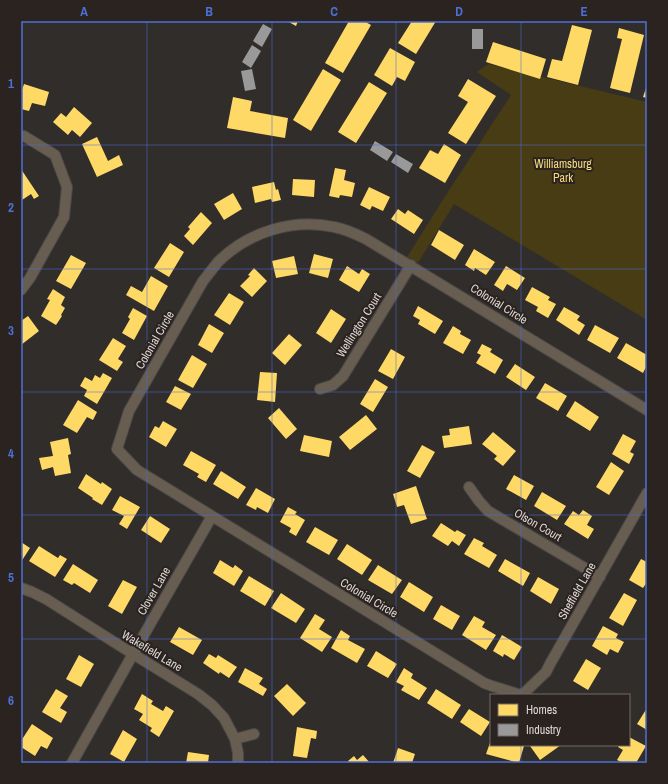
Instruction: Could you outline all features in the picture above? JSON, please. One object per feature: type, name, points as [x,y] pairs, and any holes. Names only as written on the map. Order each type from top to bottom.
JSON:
[{"type":"street","points":[[21,136],[24,136],[54,155],[67,187],[64,217],[30,278],[21,290]]},
{"type":"street","name":"Colonial Circle","points":[[518,694],[484,683],[137,470],[117,449],[129,411],[203,281],[218,262],[235,248],[261,233],[296,224],[315,224],[334,227],[351,232],[366,239],[647,410]]},
{"type":"street","name":"Wellington Court","points":[[320,389],[333,385],[343,376],[411,265]]},
{"type":"street","name":"Olson Court","points":[[469,487],[488,511],[600,577]]},
{"type":"street","name":"Sheffield Lane","points":[[522,694],[546,672],[647,493]]},
{"type":"street","name":"Clover Lane","points":[[72,763],[212,516]]},
{"type":"street","name":"Wakefield Lane","points":[[21,588],[46,600],[198,694],[212,705],[224,718],[235,739],[238,752],[238,763]]},
{"type":"street","points":[[235,739],[254,734]]},
{"type":"green space","name":"Williamsburg Park","points":[[488,64],[647,102],[647,320],[454,204],[418,263],[407,257],[511,95],[477,72]]},
{"type":"building: Homes","points":[[287,21],[298,21],[296,26]]},
{"type":"building: Homes","points":[[349,21],[364,21],[371,25],[343,73],[325,63]]},
{"type":"building: Homes","points":[[412,21],[436,21],[416,54],[398,43]]},
{"type":"building: Homes","points":[[572,25],[592,30],[578,85],[547,77],[552,59],[562,61]]},
{"type":"building: Homes","points":[[619,28],[644,35],[630,93],[610,88],[622,39],[617,38]]},
{"type":"building: Homes","points":[[493,42],[546,59],[540,79],[486,62]]},
{"type":"building: Homes","points":[[390,48],[415,62],[405,81],[397,77],[392,86],[374,75]]},
{"type":"building: Homes","points":[[323,69],[341,80],[311,131],[293,120]]},
{"type":"building: Homes","points":[[468,79],[496,96],[466,144],[448,133],[468,102],[458,96]]},
{"type":"building: Homes","points":[[369,82],[387,93],[356,143],[338,132]]},
{"type":"building: Homes","points":[[24,84],[49,92],[45,106],[32,103],[29,111],[21,109],[21,93]]},
{"type":"building: Homes","points":[[647,85],[647,98],[643,97]]},
{"type":"building: Homes","points":[[233,97],[252,101],[250,111],[288,118],[285,138],[227,128]]},
{"type":"building: Homes","points":[[74,107],[92,123],[80,137],[72,130],[68,135],[53,122],[61,113],[66,117]]},
{"type":"building: Homes","points":[[97,137],[108,161],[119,155],[123,165],[97,177],[82,144]]},
{"type":"building: Homes","points":[[444,144],[461,155],[445,183],[419,168],[430,150],[438,154]]},
{"type":"building: Homes","points":[[335,168],[346,170],[344,180],[355,183],[352,197],[340,195],[339,198],[329,196]]},
{"type":"building: Homes","points":[[21,169],[39,196],[34,199],[31,194],[22,200],[21,198]]},
{"type":"building: Homes","points":[[293,179],[315,180],[314,197],[292,195]]},
{"type":"building: Homes","points":[[274,182],[281,200],[272,202],[271,199],[255,203],[252,187]]},
{"type":"building: Homes","points":[[369,187],[390,197],[383,211],[372,206],[370,210],[360,205]]},
{"type":"building: Homes","points":[[233,193],[242,209],[224,220],[214,204]]},
{"type":"building: Homes","points":[[398,209],[405,214],[408,210],[423,220],[414,234],[391,219]]},
{"type":"building: Homes","points":[[201,212],[212,223],[193,245],[184,236],[190,229],[188,227]]},
{"type":"building: Homes","points":[[439,230],[464,245],[455,260],[431,245]]},
{"type":"building: Homes","points":[[170,243],[184,252],[169,277],[154,268]]},
{"type":"building: Homes","points":[[474,249],[495,262],[486,275],[475,268],[474,271],[465,265]]},
{"type":"building: Homes","points":[[314,254],[333,259],[328,278],[309,273]]},
{"type":"building: Homes","points":[[71,255],[86,263],[71,289],[56,281]]},
{"type":"building: Homes","points":[[294,256],[298,274],[276,278],[272,261]]},
{"type":"building: Homes","points":[[347,266],[359,274],[362,269],[370,274],[359,292],[339,280]]},
{"type":"building: Homes","points":[[506,266],[525,278],[517,290],[507,284],[503,291],[494,285]]},
{"type":"building: Homes","points":[[254,268],[267,281],[252,297],[240,286],[250,276],[248,275]]},
{"type":"building: Homes","points":[[151,276],[168,286],[154,311],[126,295],[131,286],[142,292]]},
{"type":"building: Homes","points":[[532,287],[550,297],[548,300],[556,304],[548,318],[536,311],[538,307],[525,300]]},
{"type":"building: Homes","points":[[53,289],[65,297],[61,305],[65,308],[56,325],[41,316],[50,300],[47,299]]},
{"type":"building: Homes","points":[[229,293],[244,302],[230,325],[214,315]]},
{"type":"building: Homes","points":[[418,306],[443,321],[435,334],[418,324],[420,320],[413,316]]},
{"type":"building: Homes","points":[[564,307],[580,316],[577,320],[585,325],[579,335],[556,320]]},
{"type":"building: Homes","points":[[133,308],[147,316],[134,340],[122,333],[130,319],[128,317]]},
{"type":"building: Homes","points":[[331,309],[346,319],[331,343],[316,333]]},
{"type":"building: Homes","points":[[28,316],[39,331],[21,345],[21,321]]},
{"type":"building: Homes","points":[[209,324],[224,333],[212,353],[198,345]]},
{"type":"building: Homes","points":[[595,325],[619,338],[610,353],[587,340]]},
{"type":"building: Homes","points":[[453,326],[461,331],[460,334],[471,340],[463,354],[443,343]]},
{"type":"building: Homes","points":[[289,334],[302,345],[285,365],[272,353]]},
{"type":"building: Homes","points":[[113,338],[126,346],[118,359],[123,362],[117,371],[99,360]]},
{"type":"building: Homes","points":[[626,343],[647,355],[647,365],[643,373],[617,358]]},
{"type":"building: Homes","points":[[482,344],[492,349],[490,352],[503,360],[495,374],[476,363],[481,355],[477,353]]},
{"type":"building: Homes","points":[[391,349],[405,357],[393,379],[378,371]]},
{"type":"building: Homes","points":[[192,355],[207,364],[193,388],[178,380]]},
{"type":"building: Homes","points":[[515,364],[535,377],[526,390],[506,377]]},
{"type":"building: Homes","points":[[260,372],[277,373],[275,402],[257,400]]},
{"type":"building: Homes","points":[[103,373],[112,378],[97,404],[84,396],[87,390],[80,386],[85,377],[92,381],[95,375],[100,378]]},
{"type":"building: Homes","points":[[375,379],[388,387],[373,412],[360,404]]},
{"type":"building: Homes","points":[[545,383],[567,396],[558,411],[536,398]]},
{"type":"building: Homes","points":[[175,386],[191,394],[181,410],[166,402]]},
{"type":"building: Homes","points":[[78,400],[97,412],[93,420],[87,417],[77,433],[63,425]]},
{"type":"building: Homes","points":[[575,401],[599,417],[590,431],[566,416]]},
{"type":"building: Homes","points":[[279,408],[297,429],[286,439],[268,418]]},
{"type":"building: Homes","points":[[366,415],[377,429],[350,450],[339,437]]},
{"type":"building: Homes","points":[[163,421],[177,429],[166,447],[149,437],[155,426],[159,428]]},
{"type":"building: Homes","points":[[469,426],[472,444],[444,448],[442,436],[450,435],[449,429]]},
{"type":"building: Homes","points":[[493,432],[516,451],[503,466],[494,459],[497,456],[482,444]]},
{"type":"building: Homes","points":[[623,434],[636,441],[630,452],[634,454],[629,464],[612,454]]},
{"type":"building: Homes","points":[[304,435],[332,441],[329,457],[300,451]]},
{"type":"building: Homes","points":[[68,438],[71,454],[68,455],[71,473],[55,476],[53,467],[42,470],[39,458],[53,456],[50,442]]},
{"type":"building: Homes","points":[[422,445],[435,452],[420,478],[407,471]]},
{"type":"building: Homes","points":[[191,451],[216,465],[206,482],[197,477],[199,474],[183,465]]},
{"type":"building: Homes","points":[[611,462],[624,471],[609,495],[596,487]]},
{"type":"building: Homes","points":[[221,471],[246,487],[238,499],[213,484]]},
{"type":"building: Homes","points":[[86,474],[112,489],[102,505],[78,488]]},
{"type":"building: Homes","points":[[514,475],[534,486],[526,500],[506,489]]},
{"type":"building: Homes","points":[[416,486],[427,519],[411,524],[404,505],[397,507],[393,494]]},
{"type":"building: Homes","points":[[256,488],[275,499],[268,513],[257,507],[256,510],[246,505]]},
{"type":"building: Homes","points":[[542,492],[566,506],[557,520],[534,506]]},
{"type":"building: Homes","points":[[120,496],[140,507],[127,529],[119,524],[124,516],[112,510]]},
{"type":"building: Homes","points":[[288,507],[297,512],[295,514],[305,520],[296,536],[289,532],[291,528],[280,522]]},
{"type":"building: Homes","points":[[583,510],[592,516],[587,525],[594,529],[588,539],[564,524],[573,511],[579,515]]},
{"type":"building: Homes","points":[[150,516],[170,529],[161,543],[141,530]]},
{"type":"building: Homes","points":[[441,523],[455,532],[457,530],[466,535],[459,546],[452,541],[448,546],[432,536]]},
{"type":"building: Homes","points":[[315,527],[338,540],[329,555],[306,542]]},
{"type":"building: Homes","points":[[474,538],[484,543],[482,546],[497,555],[489,568],[464,554]]},
{"type":"building: Homes","points":[[21,542],[30,548],[21,562]]},
{"type":"building: Homes","points":[[347,544],[372,560],[362,575],[337,559]]},
{"type":"building: Homes","points":[[39,546],[58,558],[60,555],[67,559],[55,577],[29,561]]},
{"type":"building: Homes","points":[[505,559],[530,573],[523,586],[498,571]]},
{"type":"building: Homes","points":[[641,559],[647,562],[647,582],[643,588],[629,580]]},
{"type":"building: Homes","points":[[220,560],[233,568],[235,565],[243,571],[234,586],[213,573]]},
{"type":"building: Homes","points":[[73,564],[98,580],[90,593],[74,583],[72,585],[63,580]]},
{"type":"building: Homes","points":[[378,565],[402,580],[392,594],[368,580]]},
{"type":"building: Homes","points":[[249,576],[274,591],[265,606],[240,591]]},
{"type":"building: Homes","points":[[538,577],[559,589],[551,604],[530,591]]},
{"type":"building: Homes","points":[[123,580],[137,587],[122,614],[108,606]]},
{"type":"building: Homes","points":[[409,582],[433,597],[424,612],[400,597]]},
{"type":"building: Homes","points":[[281,593],[305,609],[296,623],[271,608]]},
{"type":"building: Homes","points":[[624,593],[637,600],[623,626],[609,618]]},
{"type":"building: Homes","points":[[441,605],[460,616],[452,630],[433,619]]},
{"type":"building: Homes","points":[[315,614],[325,620],[319,629],[332,637],[322,652],[300,638]]},
{"type":"building: Homes","points":[[474,616],[485,622],[482,627],[496,635],[486,650],[462,635]]},
{"type":"building: Homes","points":[[603,626],[618,634],[616,638],[624,642],[618,653],[610,649],[607,655],[592,646]]},
{"type":"building: Homes","points":[[179,627],[202,640],[193,655],[170,642]]},
{"type":"building: Homes","points":[[341,630],[350,636],[348,640],[365,649],[357,663],[331,648]]},
{"type":"building: Homes","points":[[502,635],[522,647],[514,660],[504,654],[503,657],[493,651]]},
{"type":"building: Homes","points":[[376,651],[397,664],[388,678],[367,666]]},
{"type":"building: Homes","points":[[209,654],[216,658],[218,655],[237,667],[229,678],[220,672],[219,674],[203,663]]},
{"type":"building: Homes","points":[[79,655],[94,664],[81,687],[66,679]]},
{"type":"building: Homes","points":[[586,659],[601,668],[588,690],[573,681]]},
{"type":"building: Homes","points":[[245,668],[263,678],[259,684],[267,689],[263,696],[238,682]]},
{"type":"building: Homes","points":[[404,668],[413,674],[411,678],[427,688],[419,700],[401,690],[404,686],[396,682]]},
{"type":"building: Homes","points":[[287,684],[306,703],[293,716],[274,696]]},
{"type":"building: Homes","points":[[56,689],[68,696],[60,708],[67,712],[61,723],[42,712]]},
{"type":"building: Homes","points":[[436,689],[461,705],[452,719],[427,703]]},
{"type":"building: Homes","points":[[142,694],[153,701],[151,704],[163,711],[166,706],[174,711],[159,737],[150,731],[152,728],[139,720],[143,714],[134,709]]},
{"type":"building: Homes","points":[[647,708],[647,730],[637,724]]},
{"type":"building: Homes","points":[[469,709],[490,722],[481,736],[460,722]]},
{"type":"building: Homes","points":[[32,724],[53,738],[47,749],[41,746],[35,756],[21,747],[21,741]]},
{"type":"building: Homes","points":[[297,727],[317,731],[316,739],[311,738],[307,758],[293,756]]},
{"type":"building: Homes","points":[[123,730],[137,739],[124,762],[110,754]]},
{"type":"building: Homes","points":[[630,738],[646,746],[636,763],[623,763],[617,760],[623,750],[618,747],[630,746]]},
{"type":"building: Homes","points":[[490,743],[490,746],[524,746],[519,763],[486,754]]},
{"type":"building: Homes","points":[[530,746],[560,746],[540,760]]},
{"type":"building: Homes","points":[[398,748],[415,754],[412,763],[393,763]]},
{"type":"building: Homes","points":[[188,752],[209,755],[208,763],[186,763]]},
{"type":"building: Homes","points":[[363,755],[370,763],[349,763],[348,761],[354,756],[357,760]]},
{"type":"building: Industry","points":[[263,24],[272,29],[262,47],[253,41]]},
{"type":"building: Industry","points":[[472,29],[483,29],[483,49],[472,49]]},
{"type":"building: Industry","points":[[252,45],[261,51],[251,68],[242,62]]},
{"type":"building: Industry","points":[[252,69],[256,89],[245,91],[241,71]]},
{"type":"building: Industry","points":[[375,141],[393,152],[387,161],[370,150]]},
{"type":"building: Industry","points":[[396,154],[413,164],[408,173],[391,162]]}]
